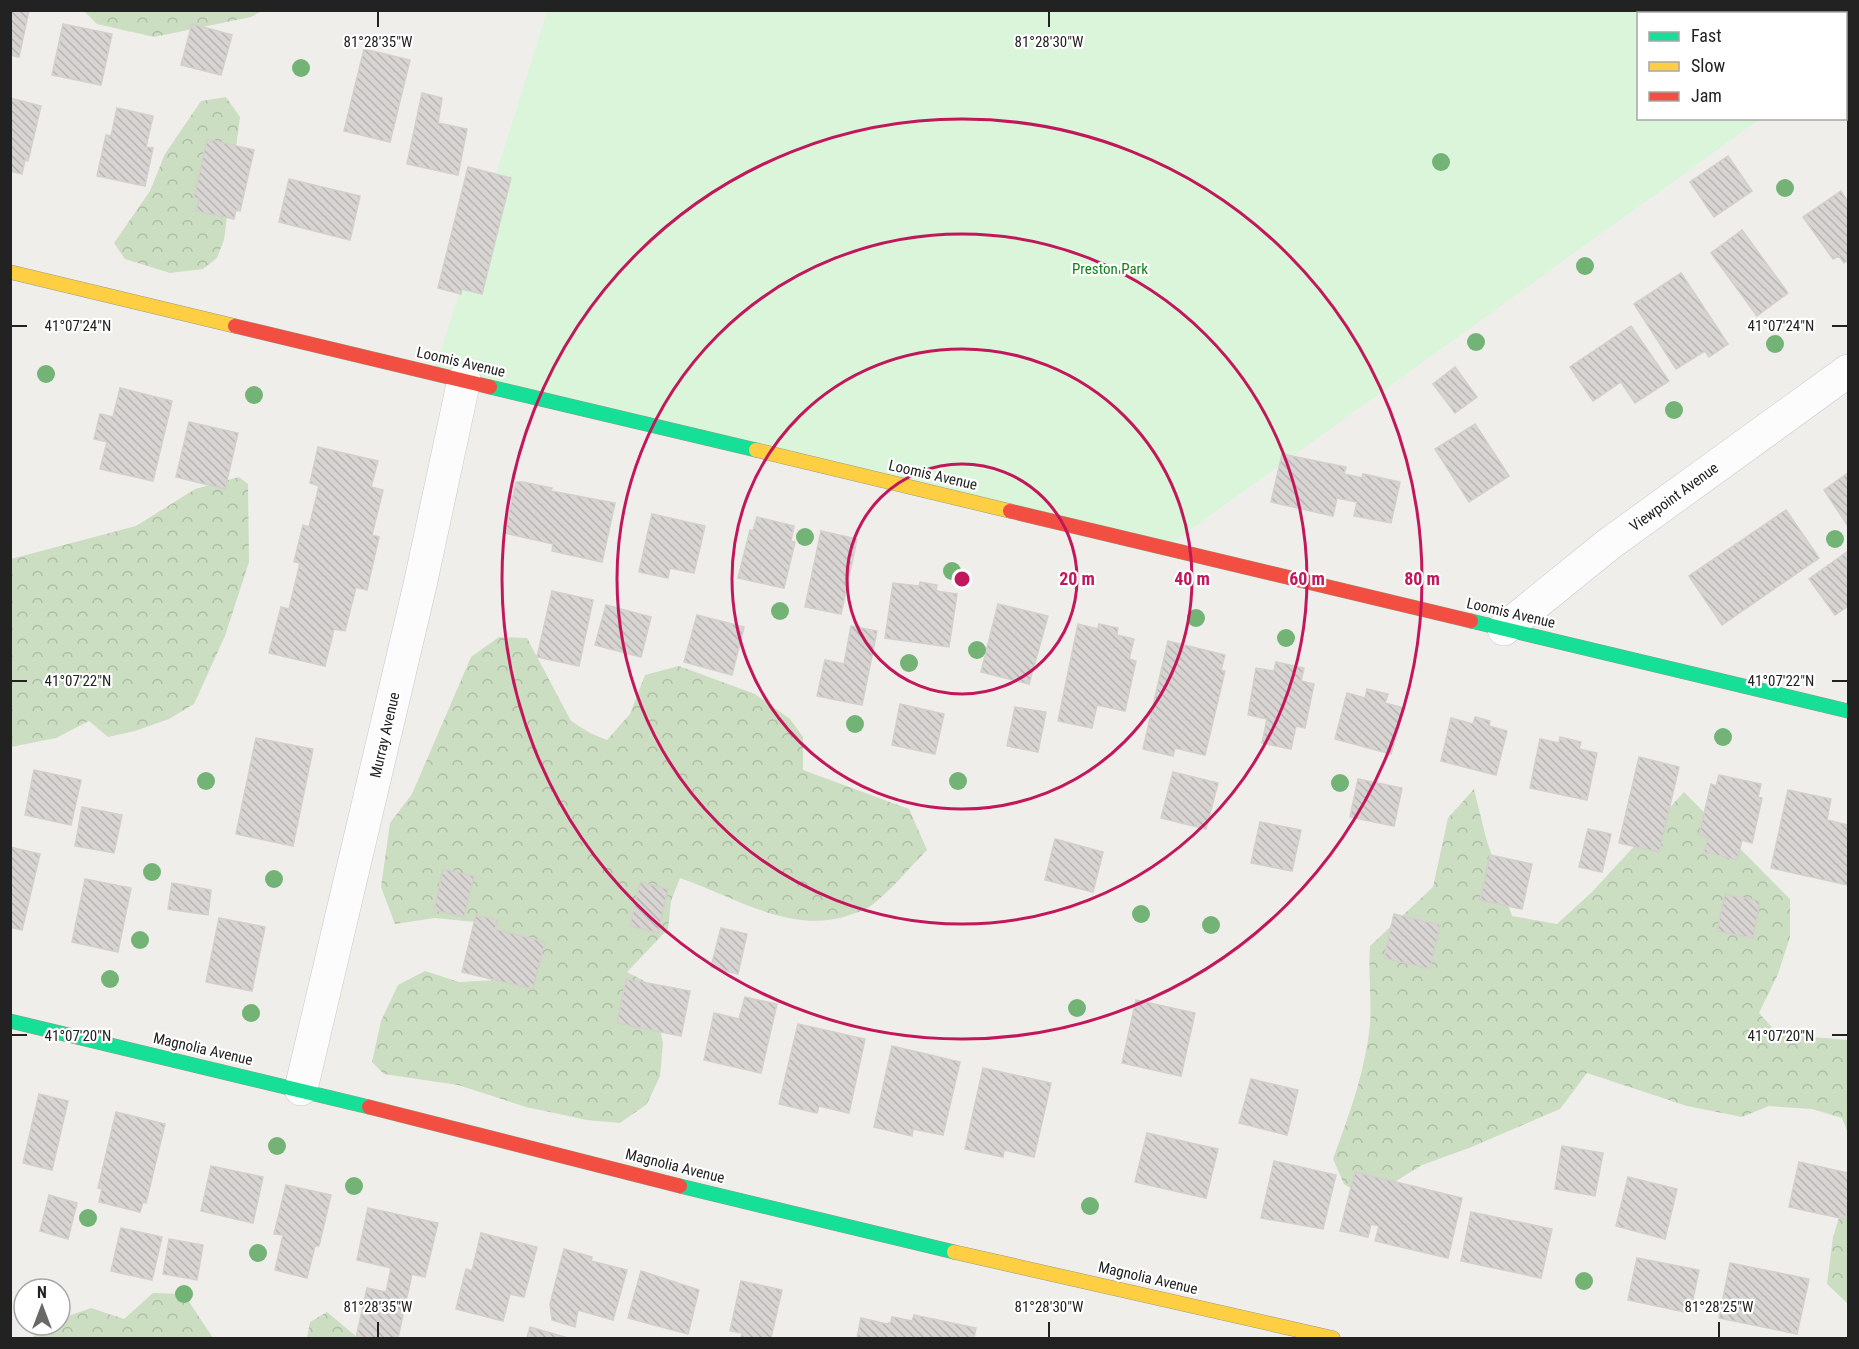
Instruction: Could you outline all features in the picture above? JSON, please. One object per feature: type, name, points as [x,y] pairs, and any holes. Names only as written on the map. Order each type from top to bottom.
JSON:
[{"type":"street","name":"Loomis Avenue","points":[[10,272],[1848,711]]},
{"type":"street","name":"Viewpoint Avenue","points":[[1504,629],[1609,544],[1848,371]]},
{"type":"street","name":"Murray Avenue","points":[[301,1089],[420,585],[464,380]]},
{"type":"street","name":"Magnolia Avenue","points":[[10,1021],[301,1089],[485,1138],[846,1227],[1333,1338]]},
{"type":"green space","points":[[84,11],[262,11],[251,17],[154,37],[97,24]]},
{"type":"green space","name":"Preston Park","points":[[547,11],[1848,11],[1847,56],[1847,12],[1637,12],[1637,120],[1759,120],[1165,548],[434,373]]},
{"type":"green space","points":[[226,97],[240,117],[224,240],[217,258],[203,269],[170,273],[125,259],[114,243],[150,191],[165,154],[201,101]]},
{"type":"green space","points":[[239,477],[248,484],[249,562],[225,636],[194,704],[169,719],[135,731],[108,737],[89,721],[56,738],[11,747],[11,559],[136,526],[195,489]]},
{"type":"green space","points":[[499,637],[527,638],[571,721],[607,740],[630,714],[645,675],[679,666],[755,694],[790,719],[803,737],[803,770],[909,809],[927,850],[891,888],[868,908],[847,916],[826,920],[783,917],[680,878],[671,901],[668,929],[627,972],[650,984],[663,1043],[660,1076],[647,1104],[620,1123],[587,1120],[526,1107],[458,1085],[384,1074],[372,1062],[381,1021],[398,985],[425,971],[459,982],[498,980],[485,923],[435,918],[395,924],[381,887],[390,823],[412,794],[471,657]]},
{"type":"green space","points":[[1474,789],[1486,838],[1512,916],[1557,924],[1592,892],[1684,792],[1790,899],[1790,937],[1778,974],[1759,1013],[1778,1034],[1848,1040],[1848,1133],[1842,1118],[1812,1109],[1769,1106],[1742,1117],[1687,1106],[1587,1073],[1560,1109],[1469,1148],[1422,1165],[1396,1181],[1360,1194],[1344,1184],[1333,1159],[1356,1093],[1368,1042],[1370,946],[1433,887],[1448,818]]},
{"type":"green space","points":[[1848,1189],[1848,1304],[1827,1284],[1833,1237]]},
{"type":"green space","points":[[153,1293],[184,1294],[213,1338],[31,1338],[72,1337],[72,1315],[91,1308],[124,1319]]},
{"type":"green space","points":[[327,1312],[358,1338],[307,1338],[310,1322]]},
{"type":"building","points":[[10,10],[29,10],[19,57],[10,55]]},
{"type":"building","points":[[63,24],[112,34],[101,85],[52,75]]},
{"type":"building","points":[[192,24],[232,35],[221,75],[181,65]]},
{"type":"building","points":[[364,49],[410,60],[390,142],[344,131]]},
{"type":"building","points":[[422,93],[442,98],[438,123],[467,129],[458,175],[407,164]]},
{"type":"building","points":[[10,98],[41,106],[28,161],[25,160],[22,174],[10,171]]},
{"type":"building","points":[[117,108],[153,116],[146,147],[153,148],[145,186],[97,176],[106,135],[111,136]]},
{"type":"building","points":[[207,139],[254,150],[240,211],[236,210],[234,219],[196,211],[199,199],[194,197]]},
{"type":"building","points":[[1728,156],[1752,191],[1714,217],[1690,182]]},
{"type":"building","points":[[468,167],[511,178],[482,294],[462,289],[461,294],[438,288]]},
{"type":"building","points":[[289,179],[360,196],[350,240],[279,222]]},
{"type":"building","points":[[1841,191],[1848,202],[1848,260],[1844,263],[1839,256],[1833,259],[1803,217]]},
{"type":"building","points":[[1742,230],[1788,293],[1757,316],[1711,253]]},
{"type":"building","points":[[1681,273],[1728,344],[1709,357],[1705,351],[1676,369],[1634,304]]},
{"type":"building","points":[[1631,326],[1669,381],[1635,403],[1621,382],[1593,401],[1570,367]]},
{"type":"building","points":[[1455,367],[1477,397],[1455,413],[1433,384]]},
{"type":"building","points":[[120,388],[172,401],[153,481],[100,469],[107,442],[94,439],[100,414],[113,417]]},
{"type":"building","points":[[189,422],[238,433],[225,489],[176,477]]},
{"type":"building","points":[[1475,424],[1509,476],[1469,502],[1435,449]]},
{"type":"building","points":[[318,447],[378,461],[371,487],[383,490],[372,535],[379,537],[367,590],[356,587],[345,631],[334,629],[325,666],[269,653],[281,607],[289,609],[300,563],[294,562],[303,525],[309,527],[319,486],[310,483]]},
{"type":"building","points":[[1282,454],[1346,467],[1344,474],[1362,478],[1363,474],[1400,482],[1391,523],[1354,516],[1357,502],[1337,498],[1333,516],[1271,502]]},
{"type":"building","points":[[1848,473],[1848,526],[1824,490]]},
{"type":"building","points":[[516,482],[615,503],[602,562],[552,551],[553,544],[505,533]]},
{"type":"building","points":[[1786,510],[1819,558],[1722,625],[1689,576]]},
{"type":"building","points":[[652,514],[705,526],[694,573],[670,568],[668,578],[639,572]]},
{"type":"building","points":[[757,517],[794,526],[791,541],[795,542],[784,588],[738,578],[750,530],[753,531]]},
{"type":"building","points":[[821,531],[857,539],[841,614],[805,607]]},
{"type":"building","points":[[1847,552],[1848,606],[1835,615],[1809,579]]},
{"type":"building","points":[[920,582],[937,585],[936,591],[957,594],[949,647],[885,638],[893,583],[919,586]]},
{"type":"building","points":[[552,591],[593,600],[579,666],[537,657]]},
{"type":"building","points":[[998,604],[1048,616],[1029,684],[981,672]]},
{"type":"building","points":[[606,605],[651,617],[641,657],[595,645]]},
{"type":"building","points":[[697,615],[744,627],[732,675],[684,662]]},
{"type":"building","points":[[1078,624],[1098,629],[1099,624],[1118,628],[1117,635],[1134,639],[1129,659],[1136,661],[1125,711],[1097,705],[1092,728],[1058,721]]},
{"type":"building","points":[[851,626],[877,631],[862,705],[817,696],[825,660],[844,664]]},
{"type":"building","points":[[1168,641],[1225,655],[1221,670],[1225,671],[1205,755],[1175,748],[1173,756],[1143,749]]},
{"type":"building","points":[[1276,662],[1304,668],[1301,681],[1314,684],[1305,728],[1296,726],[1291,749],[1262,743],[1267,719],[1248,715],[1256,668],[1274,671]]},
{"type":"building","points":[[1367,689],[1388,694],[1385,703],[1404,708],[1391,754],[1335,739],[1347,693],[1365,698]]},
{"type":"building","points":[[900,704],[944,714],[935,754],[892,745]]},
{"type":"building","points":[[1015,707],[1046,712],[1038,752],[1007,746]]},
{"type":"building","points":[[1475,717],[1490,721],[1489,726],[1507,731],[1496,775],[1441,761],[1451,718],[1473,724]]},
{"type":"building","points":[[1560,737],[1581,742],[1579,749],[1597,753],[1587,800],[1530,788],[1540,739],[1559,743]]},
{"type":"building","points":[[256,738],[313,749],[293,846],[236,834]]},
{"type":"building","points":[[1639,757],[1679,767],[1659,852],[1619,843]]},
{"type":"building","points":[[34,770],[81,780],[71,825],[25,815]]},
{"type":"building","points":[[1173,772],[1218,783],[1206,829],[1161,818]]},
{"type":"building","points":[[1719,775],[1761,784],[1758,797],[1762,798],[1752,843],[1742,840],[1737,860],[1704,852],[1708,837],[1699,835],[1711,784],[1716,786]]},
{"type":"building","points":[[1358,779],[1402,788],[1394,826],[1350,817]]},
{"type":"building","points":[[1788,790],[1831,799],[1827,820],[1848,825],[1848,885],[1771,868]]},
{"type":"building","points":[[82,807],[122,815],[114,853],[75,846]]},
{"type":"building","points":[[1260,822],[1301,830],[1292,871],[1251,863]]},
{"type":"building","points":[[1588,829],[1611,834],[1602,872],[1579,867]]},
{"type":"building","points":[[1055,839],[1103,852],[1093,892],[1045,880]]},
{"type":"building","points":[[10,847],[40,854],[22,930],[10,927]]},
{"type":"building","points":[[1490,855],[1532,864],[1522,909],[1480,900]]},
{"type":"building","points":[[443,869],[474,876],[464,917],[434,910]]},
{"type":"building","points":[[85,879],[131,888],[118,952],[72,942]]},
{"type":"building","points":[[640,882],[668,889],[658,933],[630,926]]},
{"type":"building","points":[[172,883],[211,890],[208,915],[168,909]]},
{"type":"building","points":[[1725,894],[1760,901],[1753,938],[1717,931]]},
{"type":"building","points":[[1394,914],[1440,925],[1430,969],[1384,958]]},
{"type":"building","points":[[476,915],[498,920],[495,929],[545,942],[533,989],[462,972]]},
{"type":"building","points":[[219,918],[265,927],[252,991],[206,982]]},
{"type":"building","points":[[721,928],[747,934],[738,974],[711,967]]},
{"type":"building","points":[[626,979],[690,991],[681,1036],[617,1023]]},
{"type":"building","points":[[745,997],[777,1004],[761,1073],[704,1060],[714,1013],[739,1019]]},
{"type":"building","points":[[1136,1000],[1195,1013],[1181,1076],[1122,1063]]},
{"type":"building","points":[[798,1024],[865,1039],[849,1113],[819,1106],[817,1113],[779,1104]]},
{"type":"building","points":[[892,1046],[960,1062],[943,1135],[913,1129],[912,1136],[874,1127]]},
{"type":"building","points":[[983,1068],[1051,1083],[1034,1157],[1004,1150],[1003,1157],[965,1149]]},
{"type":"building","points":[[1251,1079],[1298,1090],[1287,1135],[1239,1123]]},
{"type":"building","points":[[39,1094],[68,1101],[52,1170],[23,1163]]},
{"type":"building","points":[[116,1112],[165,1124],[146,1203],[143,1202],[140,1212],[99,1202],[102,1189],[98,1188]]},
{"type":"building","points":[[1147,1133],[1218,1149],[1206,1198],[1135,1182]]},
{"type":"building","points":[[1562,1146],[1603,1153],[1595,1196],[1555,1189]]},
{"type":"building","points":[[1274,1161],[1336,1175],[1323,1229],[1261,1218]]},
{"type":"building","points":[[1799,1162],[1848,1173],[1848,1205],[1845,1219],[1789,1207]]},
{"type":"building","points":[[211,1166],[263,1177],[253,1223],[201,1211]]},
{"type":"building","points":[[1355,1172],[1462,1198],[1448,1258],[1375,1241],[1379,1226],[1371,1224],[1368,1237],[1340,1231]]},
{"type":"building","points":[[1628,1177],[1677,1189],[1665,1239],[1616,1226]]},
{"type":"building","points":[[286,1185],[331,1195],[319,1246],[315,1246],[307,1278],[275,1270],[283,1235],[274,1234]]},
{"type":"building","points":[[49,1195],[77,1203],[68,1239],[40,1231]]},
{"type":"building","points":[[368,1208],[438,1223],[425,1277],[412,1274],[398,1338],[356,1338],[367,1288],[386,1292],[391,1268],[357,1260]]},
{"type":"building","points":[[1471,1212],[1552,1229],[1541,1278],[1461,1261]]},
{"type":"building","points":[[121,1228],[162,1237],[152,1280],[111,1271]]},
{"type":"building","points":[[481,1233],[537,1247],[524,1297],[510,1294],[503,1321],[456,1309],[466,1269],[472,1271]]},
{"type":"building","points":[[169,1239],[203,1245],[197,1280],[163,1274]]},
{"type":"building","points":[[564,1249],[592,1257],[591,1261],[627,1270],[613,1320],[578,1310],[575,1327],[552,1320],[550,1304]]},
{"type":"building","points":[[1637,1258],[1699,1270],[1690,1313],[1628,1300]]},
{"type":"building","points":[[1730,1263],[1809,1279],[1797,1334],[1719,1318]]},
{"type":"building","points":[[641,1271],[699,1290],[688,1334],[628,1318]]},
{"type":"building","points":[[741,1281],[782,1290],[771,1338],[741,1338],[742,1333],[730,1331]]},
{"type":"building","points":[[914,1315],[976,1328],[974,1338],[857,1338],[861,1318],[887,1324],[891,1322],[892,1317],[912,1321]]},
{"type":"building","points":[[530,1327],[537,1329],[568,1338],[527,1338]]},
{"type":"traffic: fast","points":[[490,387],[756,450]]},
{"type":"traffic: fast","points":[[1471,621],[1848,711]]},
{"type":"traffic: fast","points":[[10,1021],[369,1107]]},
{"type":"traffic: fast","points":[[680,1186],[954,1252]]},
{"type":"traffic: slow","points":[[10,272],[235,326]]},
{"type":"traffic: slow","points":[[756,450],[1010,511]]},
{"type":"traffic: slow","points":[[954,1252],[1333,1338]]},
{"type":"traffic: jam","points":[[235,326],[490,387]]},
{"type":"traffic: jam","points":[[1010,511],[1471,621]]},
{"type":"traffic: jam","points":[[369,1107],[680,1186]]}]
